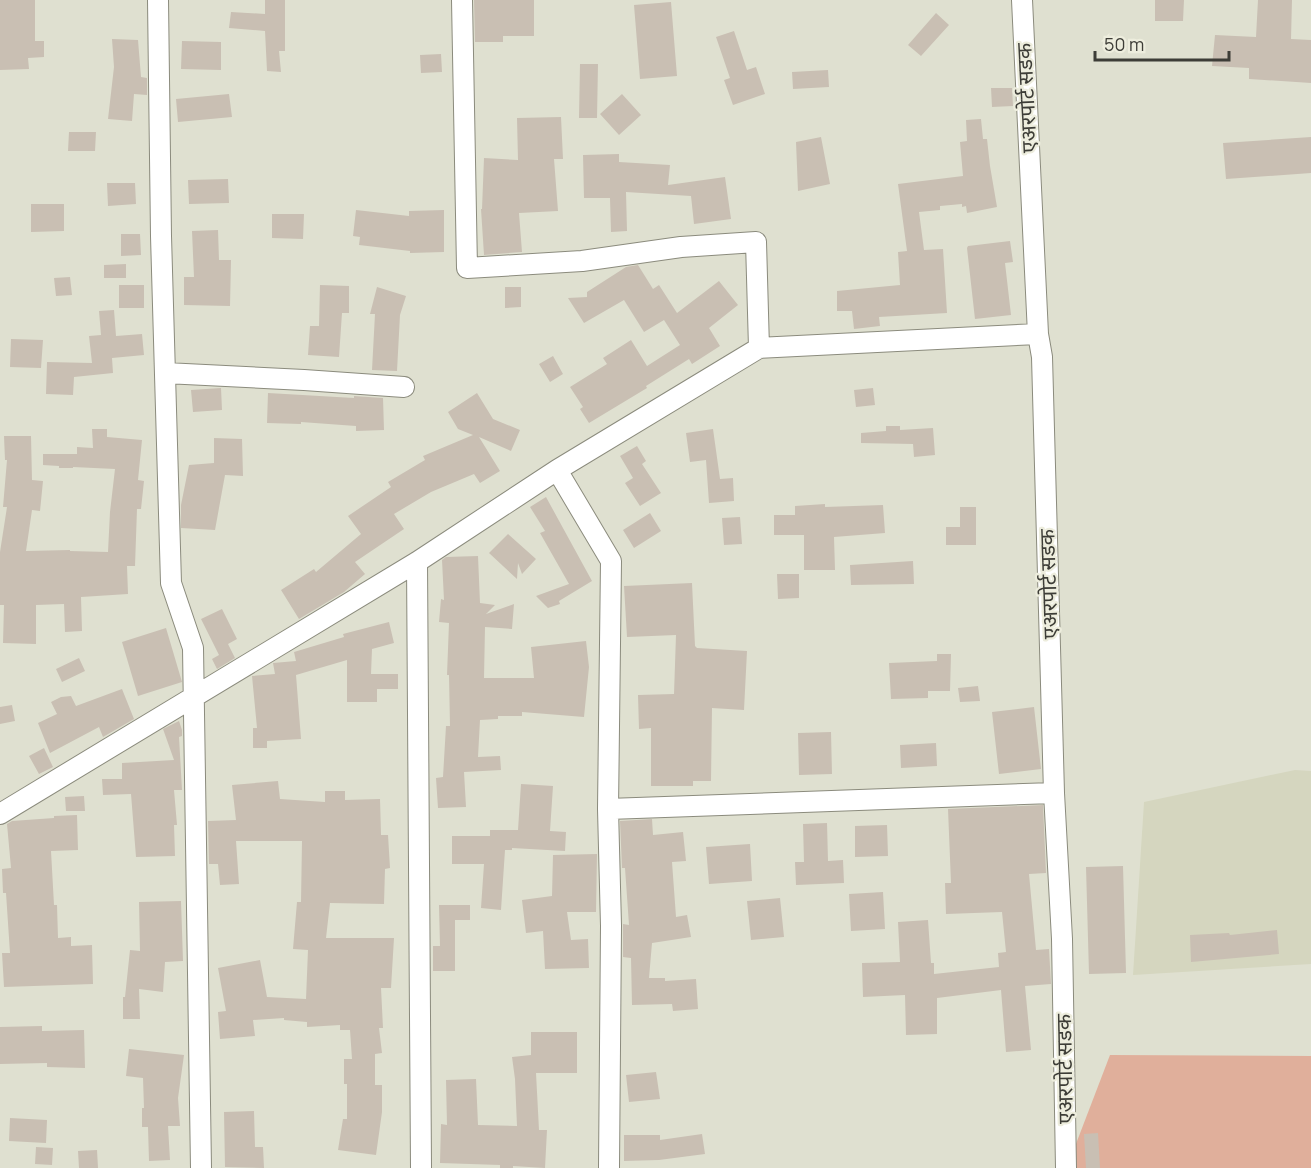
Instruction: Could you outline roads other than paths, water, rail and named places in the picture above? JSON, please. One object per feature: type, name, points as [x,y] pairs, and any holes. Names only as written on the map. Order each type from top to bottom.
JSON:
[{"type":"street","points":[[158,0],[171,583],[193,648],[201,1168]]},
{"type":"street","points":[[462,0],[467,268],[582,261],[681,247],[756,242],[759,348]]},
{"type":"street","name":"एअरपोर्ट सडक","points":[[1022,0],[1038,334],[1042,369],[1054,793],[1061,915],[1066,1168]]},
{"type":"street","points":[[0,814],[417,561],[557,470],[759,348],[1038,334]]},
{"type":"street","points":[[165,373],[404,387]]},
{"type":"street","points":[[557,470],[611,561],[608,809],[611,926],[609,1168]]},
{"type":"street","points":[[417,561],[421,1168]]},
{"type":"street","points":[[608,809],[1054,793]]}]
